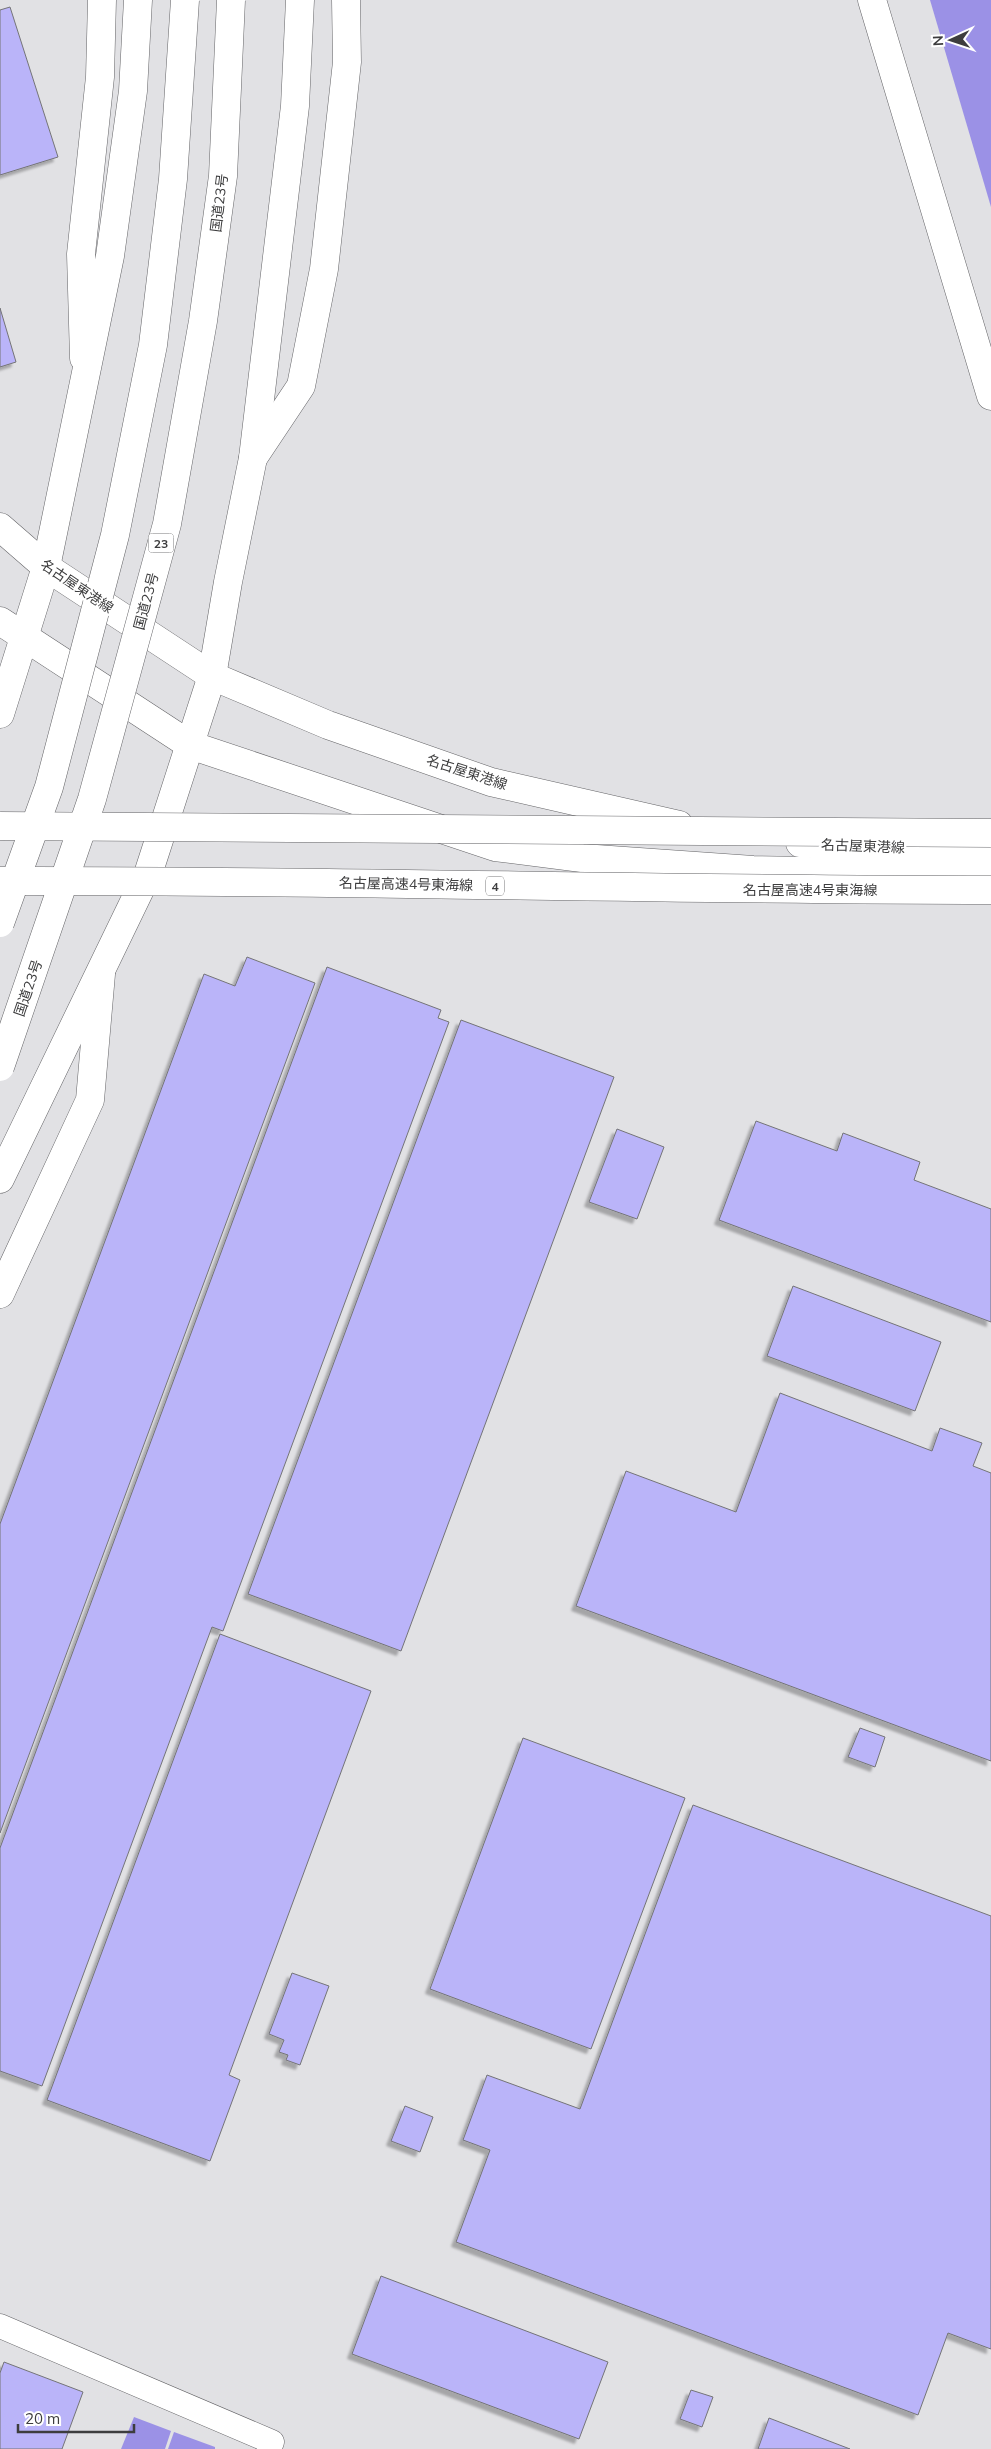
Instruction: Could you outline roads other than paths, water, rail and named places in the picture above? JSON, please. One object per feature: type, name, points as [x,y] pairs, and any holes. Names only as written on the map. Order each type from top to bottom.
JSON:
[{"type":"main road","points":[[84,372],[81,254],[100,77],[102,0]]},
{"type":"main road","points":[[0,714],[46,567],[84,372],[110,256],[133,91],[138,0]]},
{"type":"main road","points":[[0,923],[51,778],[115,535],[150,364],[173,179],[186,0]]},
{"type":"main road","name":"国道23号","points":[[0,1066],[92,799],[167,524],[203,321],[223,176],[231,0]]},
{"type":"main road","points":[[0,1179],[149,871],[212,676],[228,582],[253,458],[295,106],[300,0]]},
{"type":"main road","points":[[253,458],[302,386],[324,269],[347,62],[346,0]]},
{"type":"main road","points":[[872,0],[991,396]]},
{"type":"main road","name":"名古屋東港線","points":[[0,526],[46,567],[212,676],[328,725],[491,782],[739,840],[868,848],[991,847]]},
{"type":"main road","name":"名古屋東港線","points":[[0,621],[190,745],[495,846],[582,858],[753,870],[991,874]]},
{"type":"main road","points":[[0,826],[991,833]]},
{"type":"main road","name":"名古屋高速4号東海線","points":[[0,880],[184,880],[782,890],[991,890]]},
{"type":"main road","points":[[0,1294],[90,1100],[100,974]]},
{"type":"lane","points":[[0,2326],[272,2442],[270,2449]]}]
